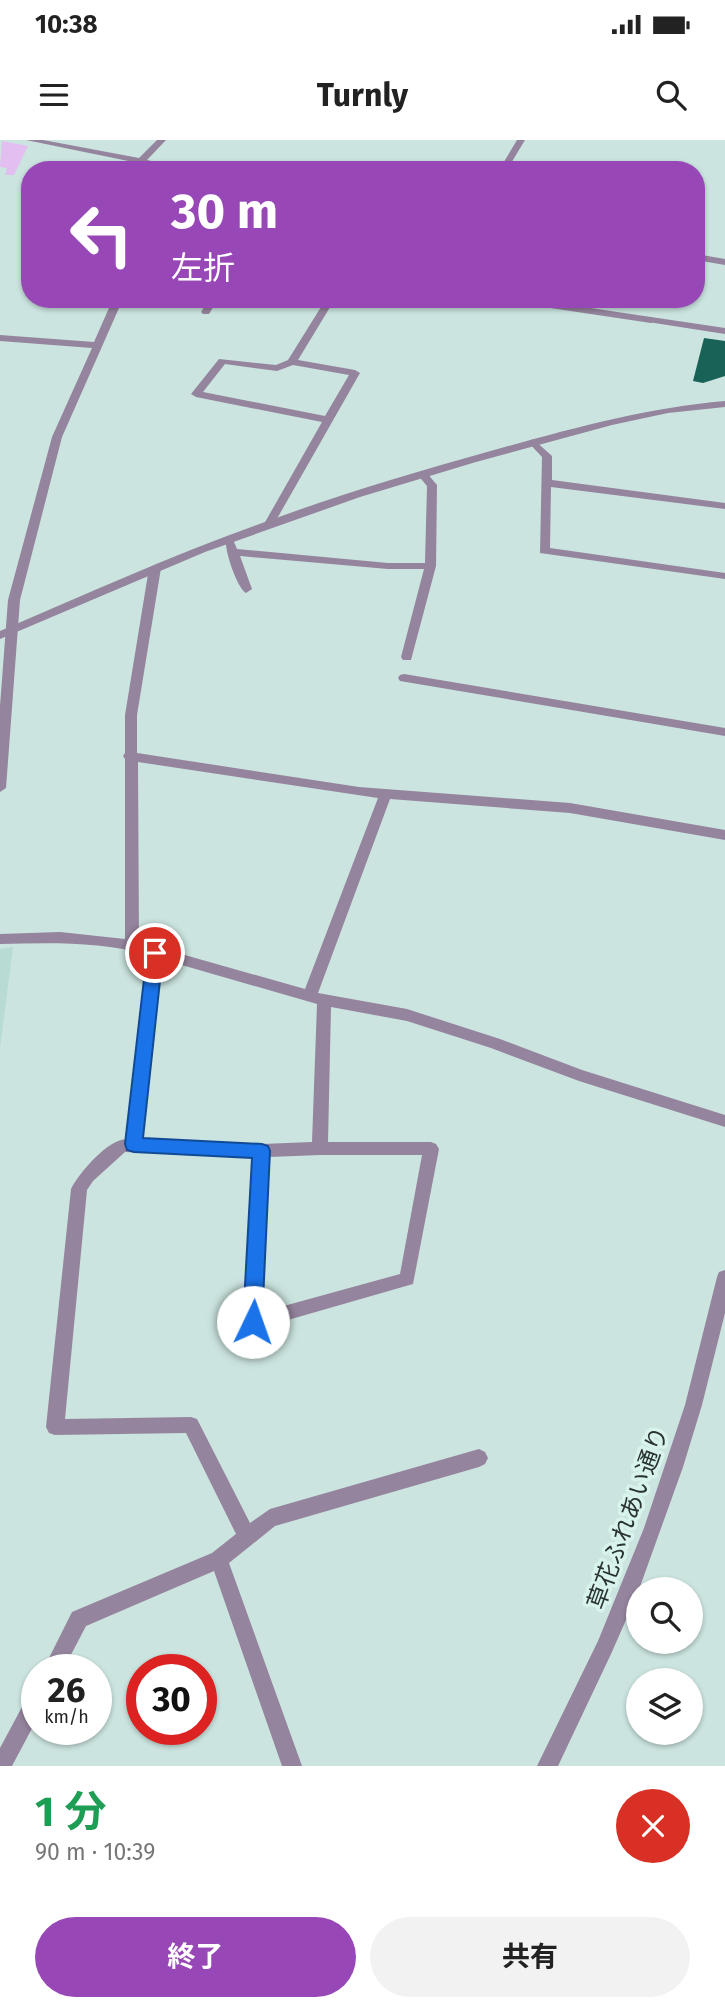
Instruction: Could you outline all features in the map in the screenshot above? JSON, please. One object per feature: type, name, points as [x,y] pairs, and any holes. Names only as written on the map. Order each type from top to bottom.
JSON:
[{"type":"street","points":[[30,140],[141,161],[162,140]]},
{"type":"street","points":[[508,161],[521,140]]},
{"type":"street","points":[[705,259],[725,262]]},
{"type":"street","points":[[0,788],[13,600],[47,469],[96,345],[114,308]]},
{"type":"street","points":[[206,312],[208,308]]},
{"type":"street","points":[[325,308],[292,362],[277,369],[222,361],[196,394],[329,420]]},
{"type":"street","points":[[570,308],[725,331]]},
{"type":"street","points":[[0,338],[96,345]]},
{"type":"street","points":[[269,524],[355,373],[292,362]]},
{"type":"street","points":[[0,635],[155,568],[269,524],[422,474],[634,416],[725,404]]},
{"type":"street","points":[[533,442],[547,456],[544,551],[725,576]]},
{"type":"street","points":[[407,657],[430,566],[432,485],[422,474]]},
{"type":"street","points":[[547,483],[725,506]]},
{"type":"street","points":[[228,540],[246,589]]},
{"type":"street","points":[[232,552],[388,566],[430,566]]},
{"type":"street","points":[[132,945],[129,756],[131,715],[155,568]]},
{"type":"street","points":[[404,678],[725,732]]},
{"type":"street","points":[[129,756],[359,792],[570,808],[725,835]]},
{"type":"street","points":[[320,1148],[317,997],[386,793]]},
{"type":"street","points":[[0,939],[60,937],[132,945],[264,985],[407,1014],[579,1075],[725,1121]]},
{"type":"street","points":[[134,1144],[155,953]]},
{"type":"street","points":[[247,1536],[191,1425],[55,1427],[79,1189],[87,1176],[122,1144],[262,1151],[320,1148],[431,1149],[407,1279],[253,1322],[262,1151]]},
{"type":"street","name":"草花ふれあい通り","points":[[547,1766],[575,1713],[616,1622],[662,1509],[695,1406],[725,1277]]},
{"type":"street","points":[[60,1654],[79,1619],[219,1559],[270,1518],[479,1458]]},
{"type":"street","points":[[219,1559],[292,1766]]},
{"type":"street","points":[[1,1766],[21,1729]]},
{"type":"shaded area","points":[[2,141],[28,146],[14,175],[5,175],[7,168],[0,167]]},
{"type":"shaded area","points":[[13,947],[0,1048],[0,949]]},
{"type":"building","points":[[704,338],[725,341],[725,376],[703,383],[693,381]]},
{"type":"route","points":[[155,953],[134,1144],[262,1151],[253,1322]]}]
